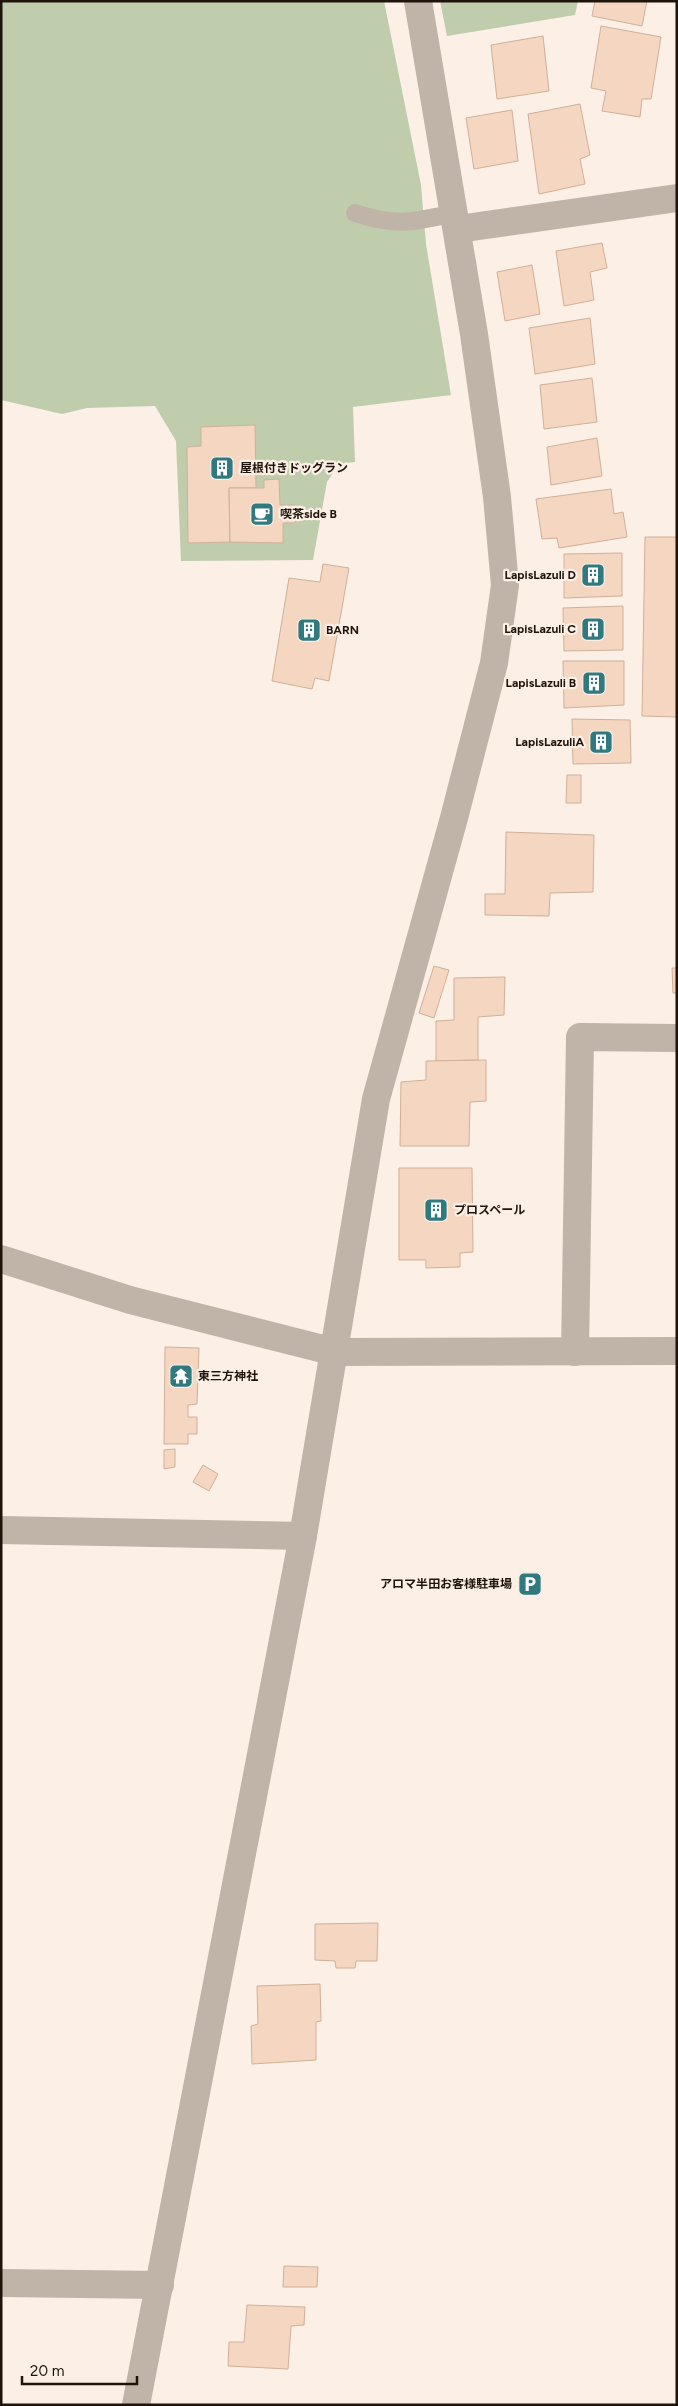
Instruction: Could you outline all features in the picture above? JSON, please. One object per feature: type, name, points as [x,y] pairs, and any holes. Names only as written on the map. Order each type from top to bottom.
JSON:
[{"type":"street","points":[[136,2405],[303,1536],[376,1099],[454,818],[491,672],[505,586],[497,496],[456,221],[418,1]]},
{"type":"street","points":[[456,221],[677,198]]},
{"type":"street","points":[[575,1352],[580,1037],[677,1038]]},
{"type":"street","points":[[1,1258],[130,1300],[335,1352],[677,1351]]},
{"type":"street","points":[[1,1530],[303,1536]]},
{"type":"street","points":[[1,2283],[160,2285]]},
{"type":"lane","points":[[355,212],[378,220],[412,223],[456,221]]},
{"type":"green space","points":[[1,1],[384,1],[421,185],[426,244],[451,395],[353,407],[355,462],[339,464],[327,482],[313,560],[181,561],[176,441],[155,406],[87,408],[62,414],[1,400]]},
{"type":"green space","points":[[440,1],[578,1],[575,15],[447,36]]},
{"type":"building","points":[[595,1],[647,1],[642,26],[592,16]]},
{"type":"building","points":[[601,26],[661,37],[651,99],[642,99],[640,117],[602,111],[606,91],[591,88]]},
{"type":"building","points":[[543,36],[549,91],[497,99],[491,45]]},
{"type":"building","points":[[580,104],[590,155],[580,159],[585,184],[539,194],[528,114]]},
{"type":"building","points":[[512,110],[518,161],[474,169],[466,118]]},
{"type":"building","points":[[602,243],[607,268],[590,272],[594,300],[564,306],[556,251]]},
{"type":"building","points":[[532,265],[540,314],[505,321],[497,272]]},
{"type":"building","points":[[590,318],[595,364],[535,374],[529,328]]},
{"type":"building","points":[[592,378],[597,422],[544,429],[540,385]]},
{"type":"building","name":"屋根付きドッグラン","points":[[255,425],[256,488],[229,488],[230,542],[188,543],[187,447],[201,446],[201,427]]},
{"type":"building","points":[[597,438],[602,476],[551,485],[547,447]]},
{"type":"building","name":"喫茶side B","points":[[279,479],[280,505],[295,505],[295,523],[283,523],[283,543],[230,542],[229,488],[264,488],[264,480]]},
{"type":"building","points":[[611,489],[614,514],[623,512],[627,537],[559,548],[557,538],[542,539],[536,499]]},
{"type":"building","points":[[645,537],[677,537],[677,717],[642,716]]},
{"type":"building","name":"LapisLazuli D","points":[[622,553],[622,596],[564,598],[564,554]]},
{"type":"building","name":"BARN","points":[[323,564],[349,568],[329,681],[315,678],[312,689],[272,681],[289,578],[320,582]]},
{"type":"building","name":"LapisLazuli C","points":[[623,606],[623,650],[564,651],[563,608]]},
{"type":"building","name":"LapisLazuli B","points":[[563,661],[624,661],[624,705],[564,708]]},
{"type":"building","name":"LapisLazuliA","points":[[572,719],[630,720],[631,763],[573,764]]},
{"type":"building","points":[[567,775],[581,775],[581,803],[566,803]]},
{"type":"building","points":[[506,832],[594,835],[593,892],[550,893],[549,916],[485,915],[485,894],[505,894]]},
{"type":"building","points":[[434,966],[449,970],[434,1018],[419,1013]]},
{"type":"building","points":[[672,968],[677,968],[677,993],[673,993]]},
{"type":"building","points":[[505,977],[504,1015],[478,1017],[478,1060],[436,1061],[436,1021],[454,1020],[454,978]]},
{"type":"building","points":[[486,1060],[486,1101],[470,1102],[469,1146],[400,1146],[401,1082],[426,1080],[426,1061]]},
{"type":"building","name":"プロスペール","points":[[399,1168],[472,1168],[473,1252],[460,1253],[460,1267],[426,1268],[426,1260],[399,1260]]},
{"type":"building","name":"東三方神社","points":[[165,1347],[199,1348],[197,1404],[188,1405],[188,1417],[197,1417],[197,1434],[188,1434],[188,1444],[164,1444]]},
{"type":"building","points":[[175,1449],[175,1467],[164,1469],[164,1450]]},
{"type":"building","points":[[203,1465],[218,1474],[209,1491],[193,1482]]},
{"type":"building","points":[[378,1923],[377,1961],[356,1961],[355,1968],[336,1968],[335,1961],[315,1960],[315,1924]]},
{"type":"building","points":[[320,1984],[321,2021],[316,2022],[316,2060],[252,2064],[251,2026],[258,2024],[257,1986]]},
{"type":"building","points":[[284,2266],[318,2267],[317,2287],[283,2287]]},
{"type":"building","points":[[247,2305],[305,2307],[304,2325],[291,2326],[288,2369],[228,2366],[229,2342],[244,2342]]},
{"type":"place","name":"屋根付きドッグラン","points":[[222,468]]},
{"type":"place","name":"喫茶side B","points":[[262,514]]},
{"type":"place","name":"LapisLazuli D","points":[[593,575]]},
{"type":"place","name":"LapisLazuli C","points":[[593,629]]},
{"type":"place","name":"BARN","points":[[309,630]]},
{"type":"place","name":"LapisLazuli B","points":[[594,683]]},
{"type":"place","name":"LapisLazuliA","points":[[601,742]]},
{"type":"place","name":"プロスペール","points":[[436,1210]]},
{"type":"place","name":"東三方神社","points":[[181,1376]]},
{"type":"place","name":"アロマ半田お客様駐車場","points":[[530,1584]]}]
